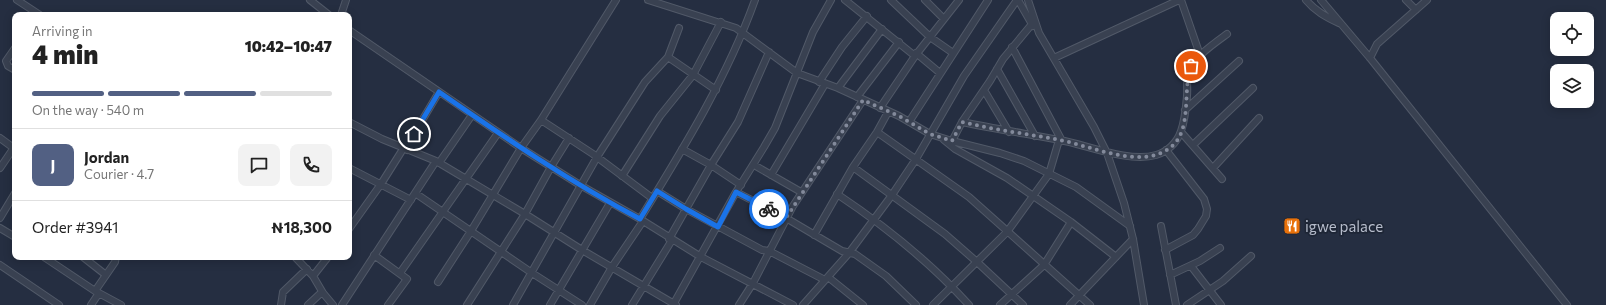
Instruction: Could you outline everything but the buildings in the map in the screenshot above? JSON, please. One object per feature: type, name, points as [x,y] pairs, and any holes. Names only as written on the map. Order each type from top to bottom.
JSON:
[{"type":"street","points":[[17,0],[35,12]]},
{"type":"street","points":[[310,0],[325,12]]},
{"type":"street","points":[[342,12],[346,0]]},
{"type":"street","points":[[438,282],[493,196],[521,148],[541,120],[616,0]]},
{"type":"street","points":[[648,0],[658,1],[721,22],[744,32],[797,73],[838,88],[909,122],[930,134],[952,141],[1000,152],[1024,161],[1076,187],[1130,226]]},
{"type":"street","points":[[590,305],[716,90],[744,32],[755,0]]},
{"type":"street","points":[[352,126],[438,162],[674,305],[736,192],[775,128],[813,32],[831,0]]},
{"type":"street","points":[[845,0],[940,73]]},
{"type":"street","points":[[891,0],[930,37],[952,53]]},
{"type":"street","points":[[925,0],[944,19]]},
{"type":"street","points":[[880,108],[916,55],[959,0]]},
{"type":"street","points":[[909,122],[952,53],[988,0]]},
{"type":"street","points":[[803,305],[849,253],[892,195],[916,159],[964,76],[1017,0],[1054,58],[1094,127],[1107,153],[1130,226],[1144,305]]},
{"type":"street","points":[[1028,0],[1039,33]]},
{"type":"street","points":[[1054,58],[1180,0],[1200,55]]},
{"type":"street","points":[[1306,0],[1313,8],[1325,17],[1340,24]]},
{"type":"street","points":[[1320,0],[1370,58],[1567,305]]},
{"type":"street","points":[[1406,0],[1416,10]]},
{"type":"street","points":[[1370,58],[1377,44],[1427,0]]},
{"type":"street","points":[[771,175],[842,47],[867,16]]},
{"type":"street","points":[[622,176],[660,116],[694,74],[721,22]]},
{"type":"street","points":[[952,141],[962,122],[1012,47],[1032,24]]},
{"type":"street","points":[[513,305],[596,157],[645,82],[668,57],[679,28]]},
{"type":"street","points":[[838,88],[882,29]]},
{"type":"street","points":[[352,32],[498,133],[580,186],[641,220],[701,257],[793,305]]},
{"type":"street","points":[[962,122],[1009,132],[1061,140],[1107,153],[1143,157],[1156,155],[1166,150],[1176,142],[1181,132],[1185,110],[1188,73],[1191,66],[1200,55],[1227,34]]},
{"type":"street","points":[[739,305],[753,283],[786,218],[860,99],[898,42]]},
{"type":"street","points":[[932,305],[1007,232],[1049,174],[1061,140],[1012,47]]},
{"type":"street","points":[[12,52],[6,61],[8,66],[12,68]]},
{"type":"street","points":[[632,305],[710,165],[738,122],[769,52]]},
{"type":"street","points":[[668,57],[716,90]]},
{"type":"street","points":[[1185,110],[1239,61]]},
{"type":"street","points":[[997,69],[1035,136]]},
{"type":"street","points":[[1193,145],[1253,88]]},
{"type":"street","points":[[984,90],[1009,132]]},
{"type":"street","points":[[352,225],[405,149],[439,92]]},
{"type":"street","points":[[814,235],[852,167],[877,132],[888,112]]},
{"type":"street","points":[[342,305],[411,200],[472,115]]},
{"type":"street","points":[[1212,168],[1259,118]]},
{"type":"street","points":[[541,120],[569,138],[652,198]]},
{"type":"street","points":[[877,132],[970,197],[1007,232],[1090,305]]},
{"type":"street","points":[[1181,132],[1222,179]]},
{"type":"street","points":[[400,272],[498,133]]},
{"type":"street","points":[[940,137],[955,149],[1007,178],[1071,222],[1116,257]]},
{"type":"street","points":[[0,138],[12,146]]},
{"type":"street","points":[[467,305],[525,214],[550,167],[569,138]]},
{"type":"street","points":[[682,149],[741,185]]},
{"type":"street","points":[[1165,250],[1193,235],[1206,216],[1207,209],[1204,199],[1166,150]]},
{"type":"street","points":[[0,168],[12,152]]},
{"type":"street","points":[[754,164],[802,192]]},
{"type":"street","points":[[852,167],[944,234],[977,262],[1023,305]]},
{"type":"street","points":[[352,170],[411,200]]},
{"type":"street","points":[[657,191],[718,227],[762,250],[769,251],[827,279],[864,305]]},
{"type":"street","points":[[736,192],[786,218],[814,235],[849,253],[854,254],[886,276],[916,305]]},
{"type":"street","points":[[416,193],[532,273],[582,305]]},
{"type":"street","points":[[837,194],[875,219],[906,245],[952,287],[969,305]]},
{"type":"street","points":[[0,218],[12,198]]},
{"type":"street","points":[[550,305],[610,203]]},
{"type":"street","points":[[1000,305],[1044,265],[1071,222]]},
{"type":"street","points":[[1160,226],[1176,305]]},
{"type":"street","points":[[0,228],[12,235]]},
{"type":"street","points":[[1070,305],[1133,239]]},
{"type":"street","points":[[1170,275],[1191,266],[1220,248]]},
{"type":"street","points":[[374,255],[407,278],[407,281],[388,305]]},
{"type":"street","points":[[1187,305],[1223,281],[1251,256]]},
{"type":"street","points":[[49,260],[97,292],[121,305]]},
{"type":"street","points":[[87,260],[106,275]]},
{"type":"street","points":[[91,305],[115,260]]},
{"type":"street","points":[[298,260],[313,276],[322,292],[333,305]]},
{"type":"street","points":[[313,276],[326,260]]},
{"type":"street","points":[[0,265],[59,305]]},
{"type":"street","points":[[1191,266],[1221,305]]},
{"type":"street","points":[[281,305],[283,292],[307,270]]},
{"type":"street","points":[[308,305],[322,292]]},
{"type":"way so far","points":[[769,209],[786,218],[863,100],[899,116],[930,134],[952,141],[962,122],[1062,141],[1107,153],[1143,157],[1156,155],[1166,150],[1176,142],[1181,132],[1184,119],[1188,73],[1191,66]]},
{"type":"place","name":"igwe palace","points":[[1292,226]]},
{"type":"route","points":[[414,134],[439,92],[580,186],[640,219],[657,191],[718,227],[736,192],[769,209]]}]
